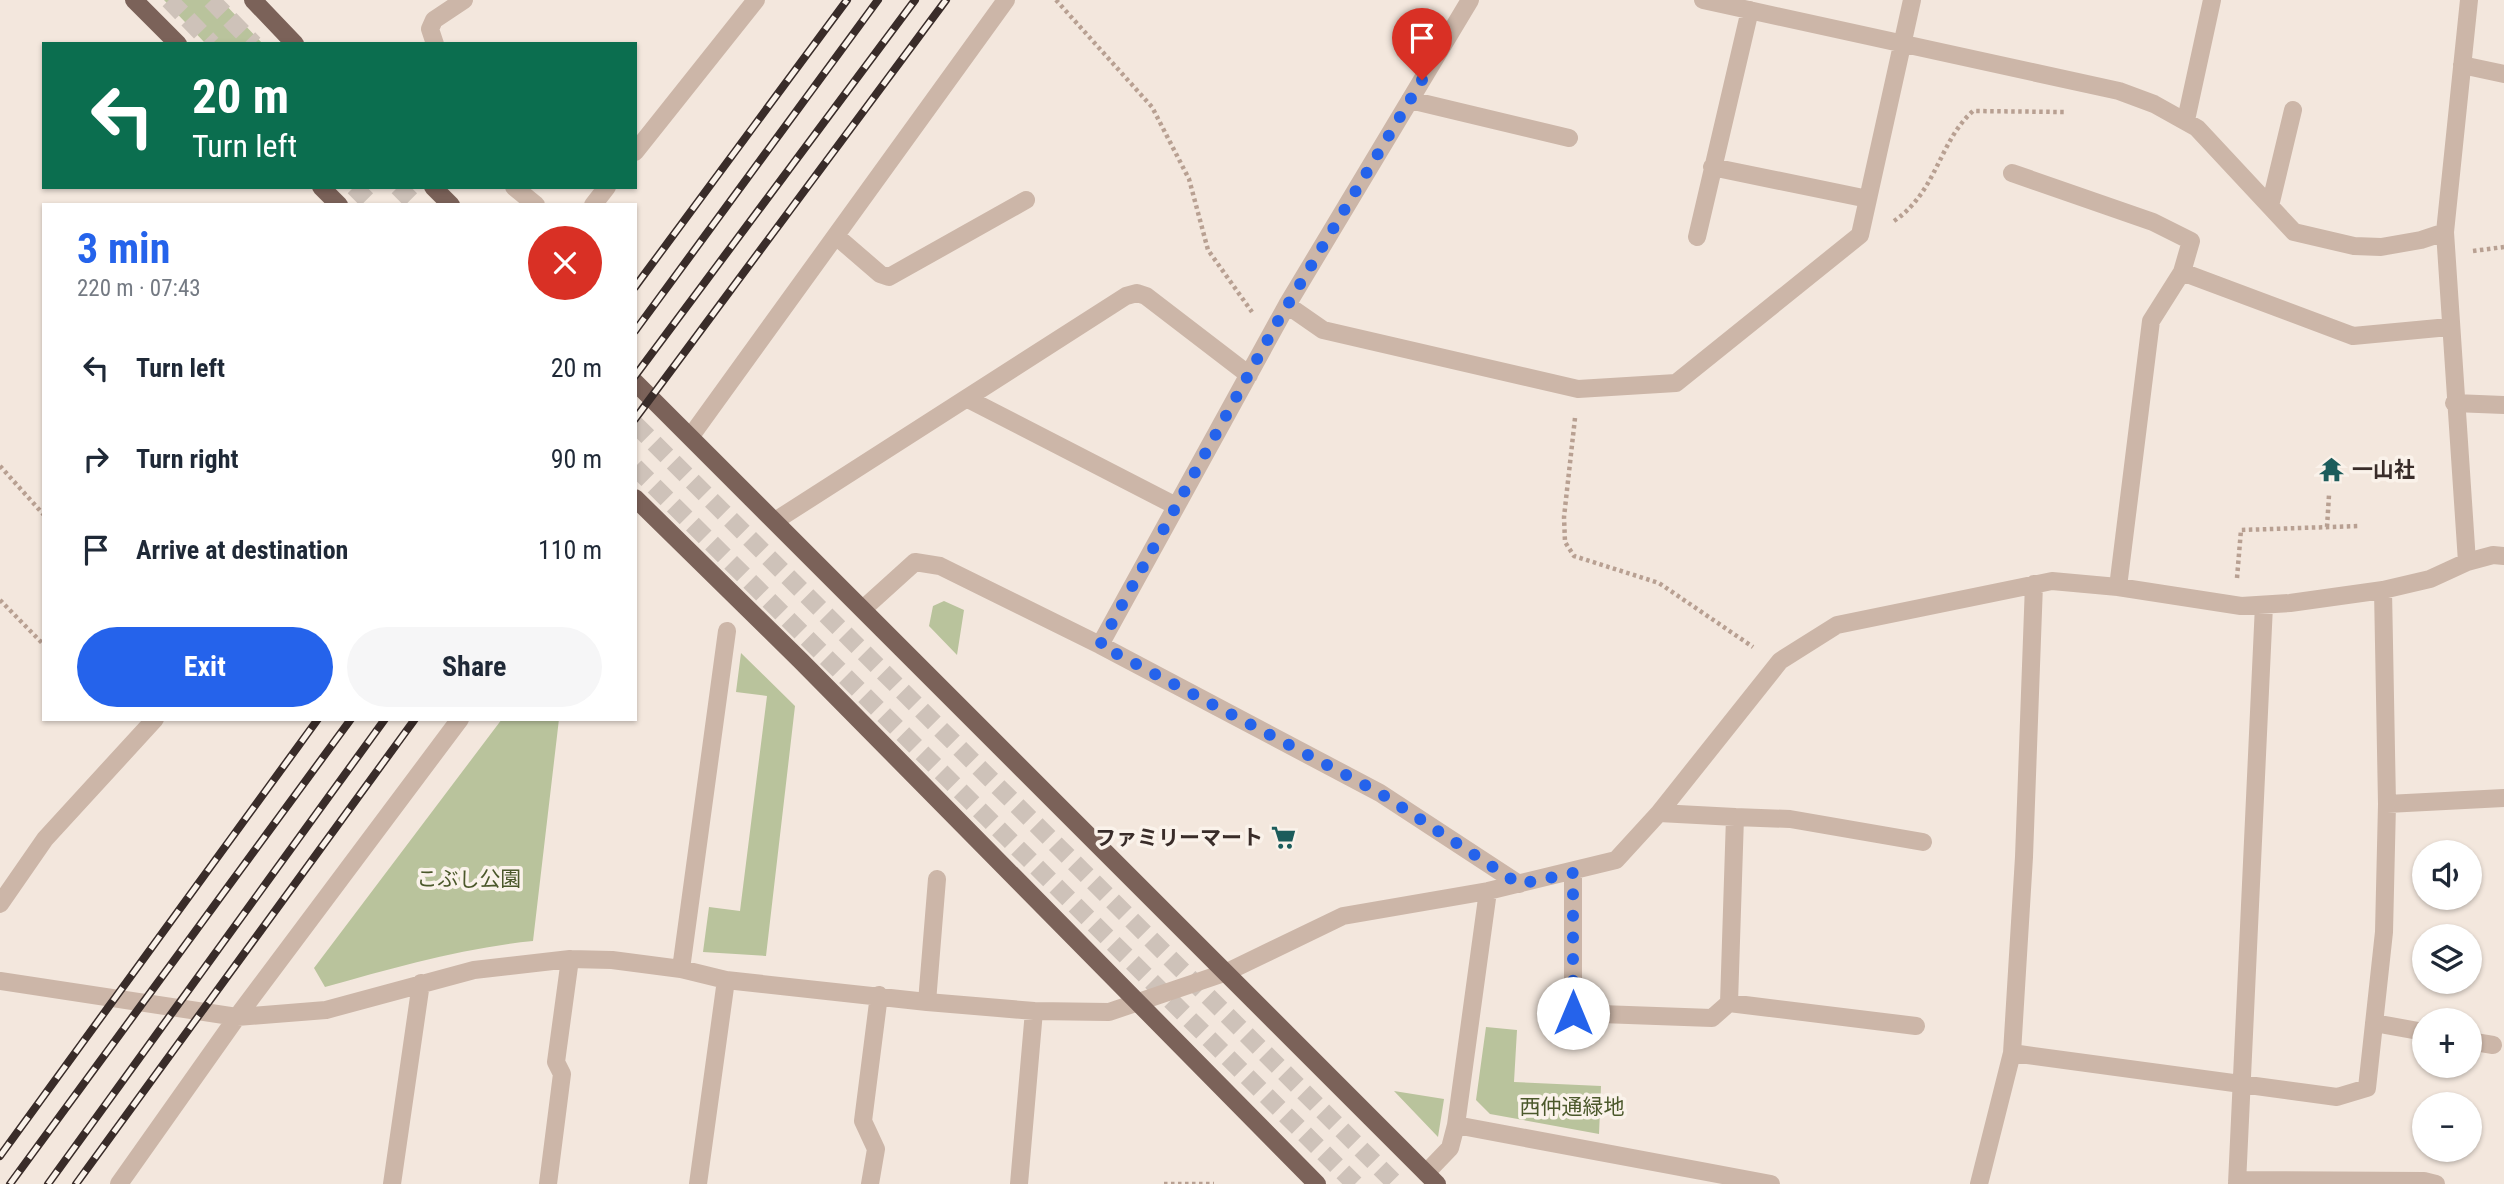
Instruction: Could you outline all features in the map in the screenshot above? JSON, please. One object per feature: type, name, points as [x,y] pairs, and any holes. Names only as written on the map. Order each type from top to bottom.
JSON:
[{"type":"main road","points":[[134,0],[176,42]]},
{"type":"main road","points":[[253,0],[293,42]]},
{"type":"main road","points":[[323,189],[336,203]]},
{"type":"main road","points":[[435,189],[449,203]]},
{"type":"main road","points":[[637,384],[1432,1178]]},
{"type":"main road","points":[[637,500],[811,671],[1137,1005],[1317,1184]]},
{"type":"street","points":[[434,42],[429,29],[434,20],[464,0]]},
{"type":"street","points":[[637,149],[756,0]]},
{"type":"street","points":[[691,436],[1006,0]]},
{"type":"street","points":[[1100,645],[1287,305],[1470,0]]},
{"type":"street","points":[[1703,0],[2119,92],[2154,104],[2186,120],[2294,232],[2354,246],[2381,247],[2421,240],[2445,232]]},
{"type":"street","points":[[1287,305],[1322,330],[1578,389],[1676,383],[1860,234],[1912,0]]},
{"type":"street","points":[[2186,120],[2212,0]]},
{"type":"street","points":[[2467,562],[2454,403],[2445,232],[2469,0]]},
{"type":"street","points":[[1697,237],[1750,10]]},
{"type":"street","points":[[2462,65],[2504,74]]},
{"type":"street","points":[[1410,100],[1569,138]]},
{"type":"street","points":[[2270,206],[2293,110]]},
{"type":"street","points":[[1712,167],[1868,199]]},
{"type":"street","points":[[2012,173],[2153,222],[2191,241],[2182,272],[2151,321],[2118,587]]},
{"type":"street","points":[[516,189],[534,203]]},
{"type":"street","points":[[595,203],[605,189]]},
{"type":"street","points":[[835,236],[880,274],[889,277],[1026,200]]},
{"type":"street","points":[[2182,272],[2353,336],[2449,327]]},
{"type":"street","points":[[775,522],[1126,296],[1136,293],[1146,296],[1249,375]]},
{"type":"street","points":[[968,399],[1176,506]]},
{"type":"street","points":[[2454,403],[2504,405]]},
{"type":"street","points":[[0,981],[237,1017],[326,1010],[474,970],[570,959],[612,960],[681,969],[726,980],[927,1002],[1034,1011],[1109,1012],[1137,1005],[1227,972],[1343,916],[1488,891],[1573,873],[1616,860],[1659,813],[1778,663],[1837,625],[2052,581],[2118,587],[2235,605],[2264,605],[2384,590],[2430,579],[2467,562],[2493,555],[2504,556]]},
{"type":"street","points":[[863,609],[915,562],[940,566],[1100,645],[1380,793],[1519,884]]},
{"type":"street","points":[[1979,1184],[2012,1053],[2024,857],[2034,584]]},
{"type":"street","points":[[2012,1053],[2337,1097],[2367,1088],[2384,932],[2387,804],[2384,590]]},
{"type":"street","points":[[2264,605],[2237,1182],[2424,1181],[2437,1184]]},
{"type":"street","points":[[681,969],[727,631]]},
{"type":"street","points":[[0,904],[45,839],[153,721]]},
{"type":"street","points":[[119,1184],[237,1017],[459,721]]},
{"type":"street","points":[[2387,804],[2504,798]]},
{"type":"street","points":[[1659,813],[1790,819],[1923,842]]},
{"type":"street","points":[[1573,873],[1573,1013],[1712,1018],[1729,1003],[1735,817]]},
{"type":"street","points":[[927,1002],[937,879]]},
{"type":"street","points":[[1432,1178],[1450,1148],[1456,1125],[1488,891]]},
{"type":"street","points":[[548,1184],[562,1074],[556,1062],[570,959]]},
{"type":"street","points":[[698,1184],[726,980]]},
{"type":"street","points":[[392,1184],[421,983]]},
{"type":"street","points":[[870,1184],[876,1149],[863,1121],[879,995]]},
{"type":"street","points":[[1729,1003],[1916,1026]]},
{"type":"street","points":[[1019,1184],[1034,1011]]},
{"type":"street","points":[[2374,1023],[2412,1030]]},
{"type":"street","points":[[2482,1043],[2493,1045]]},
{"type":"street","points":[[1456,1125],[1771,1184]]},
{"type":"path","points":[[1056,0],[1152,107],[1189,179],[1208,250],[1269,337]]},
{"type":"path","points":[[1860,234],[1884,228],[1903,215],[1934,178],[1959,123],[1973,111],[2073,112]]},
{"type":"path","points":[[1578,389],[1564,517],[1565,542],[1574,556],[1659,583],[1778,663]]},
{"type":"path","points":[[0,466],[42,513]]},
{"type":"path","points":[[2327,527],[2329,495]]},
{"type":"path","points":[[2235,605],[2241,530],[2360,526]]},
{"type":"path","points":[[0,600],[42,643]]},
{"type":"path","points":[[1164,1184],[1214,1184]]},
{"type":"green space","points":[[164,0],[221,0],[261,42],[204,42]]},
{"type":"green space","points":[[944,601],[964,610],[957,655],[929,626],[933,606]]},
{"type":"green space","points":[[741,653],[795,706],[766,956],[703,952],[709,907],[740,911],[767,696],[736,692]]},
{"type":"green space","name":"こぶし公園","points":[[500,721],[559,721],[533,941],[454,954],[325,987],[314,968]]},
{"type":"green space","name":"西仲通緑地","points":[[1486,1027],[1517,1030],[1514,1082],[1601,1086],[1599,1134],[1490,1114],[1476,1100]]},
{"type":"green space","points":[[1394,1091],[1444,1099],[1438,1137]]},
{"type":"tunnel","points":[[169,0],[210,42]]},
{"type":"tunnel","points":[[211,0],[252,42]]},
{"type":"tunnel","points":[[356,189],[370,203]]},
{"type":"tunnel","points":[[400,189],[414,203]]},
{"type":"tunnel","points":[[637,426],[1396,1184]]},
{"type":"tunnel","points":[[637,469],[1355,1184]]},
{"type":"railway","points":[[637,284],[847,0]]},
{"type":"railway","points":[[637,328],[878,0]]},
{"type":"railway","points":[[637,373],[915,0]]},
{"type":"railway","points":[[637,416],[946,0]]},
{"type":"railway","points":[[0,1156],[317,721]]},
{"type":"railway","points":[[10,1184],[350,721]]},
{"type":"railway","points":[[48,1184],[384,721]]},
{"type":"railway","points":[[76,1184],[414,721]]},
{"type":"place","name":"一山社","points":[[2332,470]]},
{"type":"place","name":"ファミリーマート","points":[[1283,838]]},
{"type":"route","points":[[1422,80],[1278,321],[1100,645],[1380,793],[1519,884],[1573,873],[1573,1013]]}]
